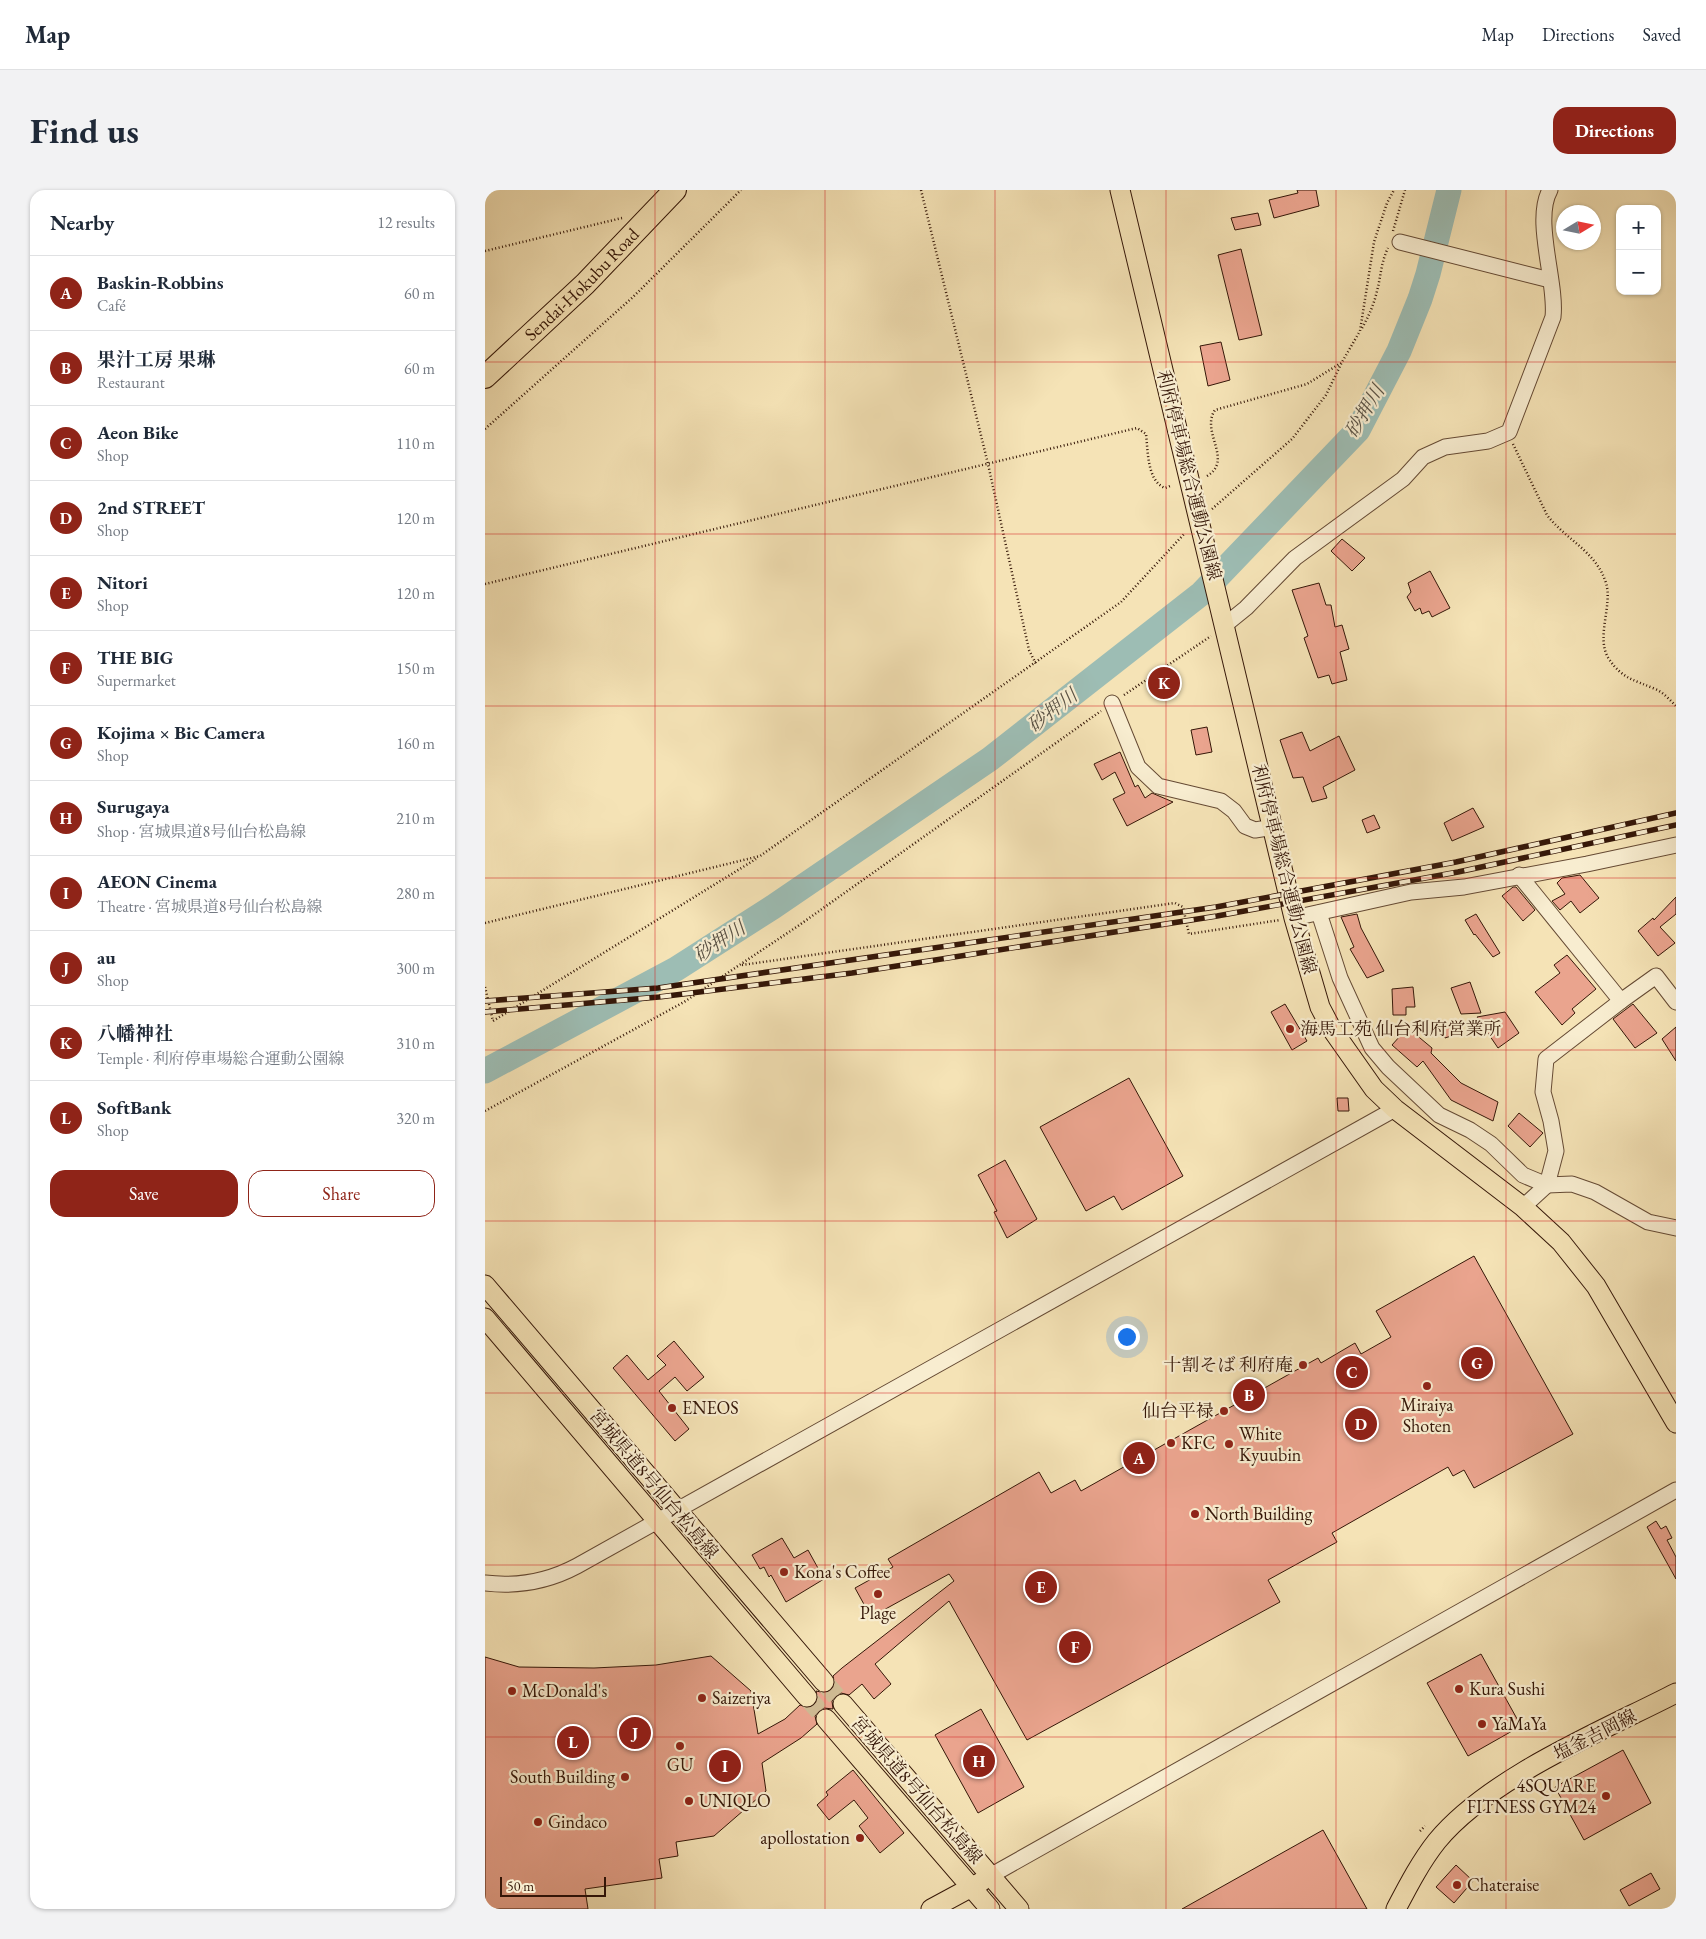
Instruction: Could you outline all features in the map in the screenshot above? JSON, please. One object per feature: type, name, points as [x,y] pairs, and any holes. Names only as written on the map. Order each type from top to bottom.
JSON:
[{"type":"highway","name":"Sendai-Hokubu Road","points":[[485,377],[585,284],[675,190]]},
{"type":"main road","name":"利府停車場総合運動公園線","points":[[1120,190],[1274,827],[1294,918],[1314,988],[1331,1028],[1374,1089],[1395,1109],[1523,1206],[1561,1242],[1596,1286],[1676,1423]]},
{"type":"main road","name":"宮城県道8号仙台松島線","points":[[485,1285],[824,1682]]},
{"type":"main road","name":"宮城県道8号仙台松島線","points":[[485,1318],[807,1697]]},
{"type":"main road","name":"塩釜吉岡線","points":[[1396,1909],[1407,1886],[1436,1842],[1484,1798],[1508,1781],[1557,1754],[1676,1693]]},
{"type":"main road","name":"宮城県道8号仙台松島線","points":[[843,1704],[1019,1909]]},
{"type":"main road","name":"宮城県道8号仙台松島線","points":[[826,1719],[990,1909]]},
{"type":"main road","points":[[931,1909],[990,1876]]},
{"type":"street","points":[[1224,618],[1246,608],[1295,558],[1403,480],[1423,457],[1445,448],[1488,441],[1509,432],[1553,317],[1555,300],[1550,280],[1544,224],[1547,196],[1550,190]]},
{"type":"street","points":[[1400,242],[1550,280]]},
{"type":"street","points":[[1111,703],[1138,767],[1157,786],[1221,801],[1234,811],[1245,826],[1255,830],[1274,827]]},
{"type":"street","points":[[1294,918],[1411,892],[1464,886],[1587,864],[1676,845]]},
{"type":"street","points":[[1519,875],[1621,1001]]},
{"type":"street","points":[[1319,913],[1340,978],[1373,1048],[1388,1067],[1439,1115],[1470,1130],[1491,1144],[1523,1175],[1547,1185],[1572,1184],[1595,1192],[1648,1222],[1676,1228]]},
{"type":"street","points":[[1523,1206],[1547,1185],[1556,1151],[1551,1121],[1543,1092],[1546,1059],[1656,976],[1676,1002]]},
{"type":"street","points":[[485,1583],[513,1586],[561,1575],[1395,1109]]},
{"type":"street","points":[[990,1876],[1676,1490]]},
{"type":"path","points":[[485,429],[633,297],[741,190]]},
{"type":"path","points":[[921,190],[988,464],[1029,650],[1036,664]]},
{"type":"path","points":[[1361,331],[1374,242],[1387,203],[1394,190]]},
{"type":"path","points":[[485,987],[493,1021],[760,856],[1036,664],[1121,602],[1173,544],[1202,526],[1292,439],[1326,395],[1342,362],[1371,313],[1383,259],[1393,244],[1400,242],[1392,230],[1405,190]]},
{"type":"path","points":[[485,250],[629,216]]},
{"type":"path","points":[[1207,476],[1212,473],[1218,456],[1209,426],[1209,418],[1215,410],[1307,384],[1342,362]]},
{"type":"path","points":[[485,584],[1137,428],[1145,434],[1153,477],[1158,485],[1165,488],[1170,486]]},
{"type":"path","points":[[1509,432],[1547,515],[1555,525],[1585,549],[1600,568],[1607,585],[1604,645],[1608,658],[1626,678],[1657,690],[1676,706]]},
{"type":"path","points":[[485,1111],[684,1002],[799,926],[1111,703],[1197,647],[1224,618]]},
{"type":"path","points":[[485,923],[760,856]]},
{"type":"path","points":[[740,965],[1175,903],[1183,907],[1189,934],[1294,918]]},
{"type":"path","points":[[1421,1831],[1425,1826]]},
{"type":"building","points":[[1297,190],[1316,190],[1319,206],[1274,218],[1269,200],[1298,193]]},
{"type":"building","points":[[1258,213],[1261,225],[1235,230],[1231,218]]},
{"type":"building","points":[[1241,249],[1262,335],[1239,340],[1218,255]]},
{"type":"building","points":[[1221,342],[1230,380],[1208,386],[1200,346]]},
{"type":"building","points":[[1342,539],[1365,558],[1352,571],[1331,551]]},
{"type":"building","points":[[1430,571],[1450,608],[1432,617],[1429,611],[1422,614],[1420,608],[1415,611],[1407,597],[1411,592],[1408,583]]},
{"type":"building","points":[[1319,583],[1326,605],[1331,605],[1335,627],[1342,625],[1349,649],[1340,652],[1347,680],[1332,684],[1329,675],[1318,678],[1304,638],[1308,636],[1292,590]]},
{"type":"building","points":[[1207,727],[1212,752],[1196,755],[1191,730]]},
{"type":"building","points":[[1302,732],[1310,751],[1339,736],[1355,770],[1323,787],[1327,798],[1312,802],[1303,777],[1293,778],[1280,740]]},
{"type":"building","points":[[1120,752],[1135,787],[1138,785],[1145,798],[1152,793],[1173,802],[1127,826],[1113,799],[1125,793],[1115,772],[1102,780],[1094,764]]},
{"type":"building","points":[[1473,808],[1484,827],[1452,841],[1444,823]]},
{"type":"building","points":[[1374,815],[1380,828],[1367,833],[1362,820]]},
{"type":"building","points":[[1580,875],[1599,898],[1580,913],[1571,901],[1560,910],[1552,901],[1565,894],[1557,883],[1562,878]]},
{"type":"building","points":[[1513,887],[1516,887],[1535,910],[1523,921],[1502,896]]},
{"type":"building","points":[[1676,897],[1676,914],[1660,927],[1675,943],[1658,956],[1638,931],[1653,918],[1654,920]]},
{"type":"building","points":[[1357,914],[1361,928],[1384,971],[1367,978],[1350,949],[1354,947],[1341,917]]},
{"type":"building","points":[[1476,914],[1500,953],[1493,957],[1474,935],[1465,920]]},
{"type":"building","points":[[1567,955],[1596,989],[1572,1009],[1575,1013],[1562,1025],[1535,992],[1560,973],[1554,965]]},
{"type":"building","points":[[1470,982],[1481,1013],[1461,1014],[1451,988]]},
{"type":"building","points":[[1413,987],[1415,1007],[1406,1007],[1406,1015],[1393,1015],[1392,989]]},
{"type":"building","points":[[1285,1004],[1307,1041],[1292,1050],[1271,1012]]},
{"type":"building","points":[[1633,1004],[1657,1033],[1635,1048],[1613,1019]]},
{"type":"building","points":[[1505,1012],[1519,1033],[1498,1048],[1477,1017]]},
{"type":"building","points":[[1452,1025],[1457,1034],[1445,1038],[1440,1027]]},
{"type":"building","points":[[1676,1027],[1676,1061],[1662,1039]]},
{"type":"building","points":[[1414,1033],[1432,1048],[1431,1053],[1461,1083],[1498,1102],[1493,1121],[1451,1100],[1423,1061],[1417,1067],[1392,1045],[1400,1036]]},
{"type":"building","points":[[1129,1078],[1183,1176],[1122,1210],[1114,1196],[1086,1211],[1040,1127]]},
{"type":"building","points":[[1337,1098],[1348,1098],[1349,1111],[1338,1111]]},
{"type":"building","points":[[1519,1113],[1543,1133],[1530,1147],[1508,1126]]},
{"type":"building","points":[[1005,1160],[1037,1219],[1007,1238],[994,1212],[997,1211],[978,1175]]},
{"type":"building","name":"North Building","points":[[1474,1256],[1573,1434],[1474,1488],[1464,1470],[1453,1476],[1448,1467],[1332,1533],[1337,1542],[1268,1580],[1280,1602],[1027,1740],[949,1601],[875,1664],[891,1684],[874,1699],[862,1684],[849,1695],[841,1693],[836,1695],[832,1701],[833,1709],[824,1708],[819,1710],[815,1716],[817,1724],[801,1738],[762,1763],[766,1791],[714,1836],[676,1842],[678,1856],[659,1859],[662,1878],[585,1889],[588,1909],[485,1909],[485,1657],[519,1667],[594,1668],[656,1665],[711,1656],[751,1691],[758,1734],[785,1719],[800,1705],[809,1708],[814,1706],[818,1700],[816,1691],[826,1693],[831,1691],[835,1685],[833,1676],[954,1581],[949,1574],[871,1617],[855,1588],[893,1567],[888,1559],[1039,1472],[1051,1493],[1075,1480],[1081,1491],[1318,1358],[1321,1363],[1355,1343],[1361,1354],[1391,1337],[1376,1311]]},
{"type":"building","points":[[674,1341],[704,1377],[687,1391],[675,1377],[659,1391],[689,1429],[675,1441],[613,1368],[627,1355],[648,1380],[666,1365],[657,1356]]},
{"type":"building","points":[[1656,1521],[1661,1529],[1666,1526],[1672,1538],[1667,1540],[1676,1557],[1676,1579],[1647,1527]]},
{"type":"building","name":"Kona's Coffee","points":[[782,1538],[794,1558],[808,1550],[824,1579],[786,1602],[771,1575],[769,1577],[764,1567],[760,1569],[752,1555]]},
{"type":"building","points":[[1481,1654],[1521,1726],[1468,1756],[1427,1683]]},
{"type":"building","points":[[981,1709],[1024,1787],[978,1813],[935,1735]]},
{"type":"building","points":[[1623,1750],[1651,1803],[1584,1840],[1555,1787]]},
{"type":"building","points":[[853,1770],[904,1833],[880,1853],[859,1826],[868,1818],[854,1800],[829,1820],[817,1805],[828,1795],[826,1792]]},
{"type":"building","points":[[1323,1830],[1367,1909],[1182,1909]]},
{"type":"building","points":[[1456,1865],[1473,1881],[1454,1903],[1436,1887]]},
{"type":"building","points":[[1651,1873],[1660,1889],[1629,1906],[1620,1890]]},
{"type":"waterway","name":"砂押川","points":[[485,1071],[676,969],[773,907],[990,759],[1202,593],[1358,430],[1399,351],[1420,299],[1449,190]]},
{"type":"tunnel","points":[[824,1682],[843,1704]]},
{"type":"tunnel","points":[[807,1697],[826,1719]]},
{"type":"railway","points":[[485,1001],[658,988],[1216,907],[1456,862],[1676,813]]},
{"type":"railway","points":[[485,1012],[659,997],[852,973],[1217,916],[1458,872],[1676,825]]},
{"type":"place","name":"八幡神社","points":[[1164,683]]},
{"type":"place","name":"海馬工苑 仙台利府営業所","points":[[1290,1029]]},
{"type":"place","name":"Kojima × Bic Camera","points":[[1477,1363]]},
{"type":"place","name":"十割そば 利府庵","points":[[1303,1365]]},
{"type":"place","name":"Aeon Bike","points":[[1352,1372]]},
{"type":"place","name":"Miraiya Shoten","points":[[1427,1386]]},
{"type":"place","name":"果汁工房 果琳","points":[[1249,1395]]},
{"type":"place","name":"ENEOS","points":[[672,1408]]},
{"type":"place","name":"仙台平禄","points":[[1224,1411]]},
{"type":"place","name":"2nd STREET","points":[[1361,1424]]},
{"type":"place","name":"KFC","points":[[1171,1443]]},
{"type":"place","name":"White Kyuubin","points":[[1229,1444]]},
{"type":"place","name":"Baskin-Robbins","points":[[1139,1458]]},
{"type":"place","name":"North Building","points":[[1195,1514]]},
{"type":"place","name":"Kona's Coffee","points":[[784,1572]]},
{"type":"place","name":"Nitori","points":[[1041,1587]]},
{"type":"place","name":"Plage","points":[[878,1594]]},
{"type":"place","name":"THE BIG","points":[[1075,1647]]},
{"type":"place","name":"Kura Sushi","points":[[1459,1689]]},
{"type":"place","name":"McDonald's","points":[[512,1691]]},
{"type":"place","name":"Saizeriya","points":[[702,1698]]},
{"type":"place","name":"YaMaYa","points":[[1482,1724]]},
{"type":"place","name":"au","points":[[635,1733]]},
{"type":"place","name":"SoftBank","points":[[573,1742]]},
{"type":"place","name":"GU","points":[[680,1746]]},
{"type":"place","name":"Surugaya","points":[[979,1761]]},
{"type":"place","name":"AEON Cinema","points":[[725,1766]]},
{"type":"place","name":"South Building","points":[[625,1777]]},
{"type":"place","name":"4SQUARE FITNESS GYM24","points":[[1606,1796]]},
{"type":"place","name":"UNIQLO","points":[[689,1801]]},
{"type":"place","name":"Gindaco","points":[[538,1822]]},
{"type":"place","name":"apollostation","points":[[860,1838]]},
{"type":"place","name":"Chateraise","points":[[1457,1885]]}]
